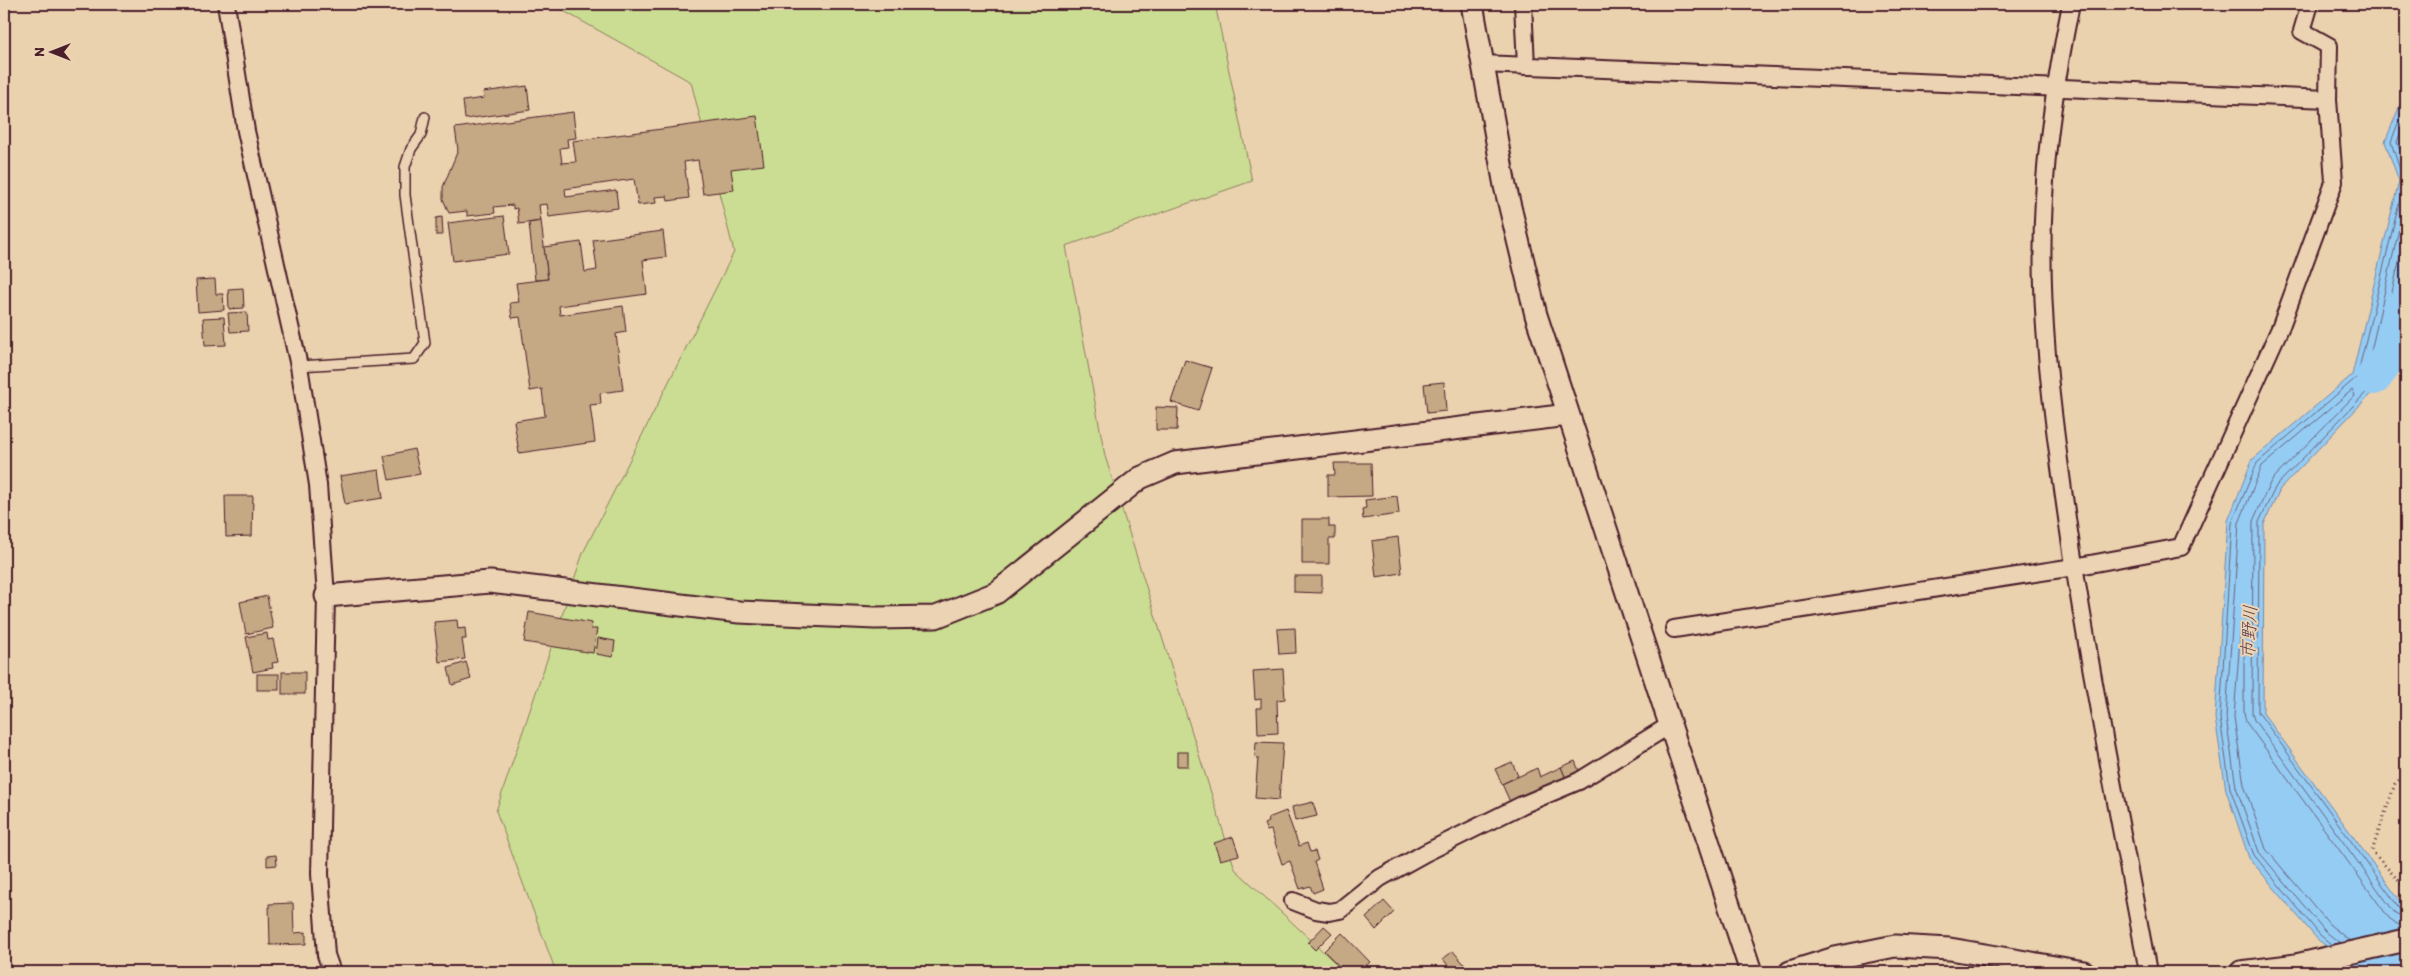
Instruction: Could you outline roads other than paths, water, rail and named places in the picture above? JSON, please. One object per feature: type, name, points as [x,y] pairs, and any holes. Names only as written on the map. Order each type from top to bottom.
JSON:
[{"type":"street","points":[[226,4],[246,131],[300,366],[318,484],[326,596],[320,874],[326,954],[332,972]]},
{"type":"street","points":[[1472,4],[1481,64],[1505,186],[1536,315],[1751,972]]},
{"type":"street","points":[[1523,4],[1526,66]]},
{"type":"street","points":[[2071,4],[2054,88],[2044,199],[2043,297],[2051,404],[2074,567],[2148,972]]},
{"type":"street","points":[[1674,629],[2074,567],[2181,547],[2281,326],[2334,182],[2328,99],[2328,46],[2302,31],[2310,4]]},
{"type":"street","points":[[1481,64],[2328,99]]},
{"type":"street","points":[[326,596],[490,582],[738,612],[875,618],[936,617],[996,593],[1140,478],[1175,464],[1568,415]]},
{"type":"street","points":[[1293,901],[1316,910],[1330,912],[1340,910],[1380,878],[1417,857],[1522,805],[1579,782],[1670,725]]},
{"type":"street","points":[[2241,972],[2296,965],[2406,940]]},
{"type":"street","points":[[1790,972],[1835,958],[1895,946],[1950,949],[2084,972]]},
{"type":"lane","points":[[300,366],[414,359],[425,343],[405,195],[405,167],[411,149],[421,135],[425,117]]},
{"type":"water","points":[[2406,90],[2406,311],[2384,380],[2280,489],[2264,524],[2263,713],[2406,909],[2406,972],[2360,972],[2317,939],[2249,858],[2226,790],[2215,718],[2228,521],[2252,460],[2352,375],[2399,181],[2385,142]]},
{"type":"waterway","name":"市野川","points":[[2374,377],[2396,342],[2405,314],[2406,304]]}]
